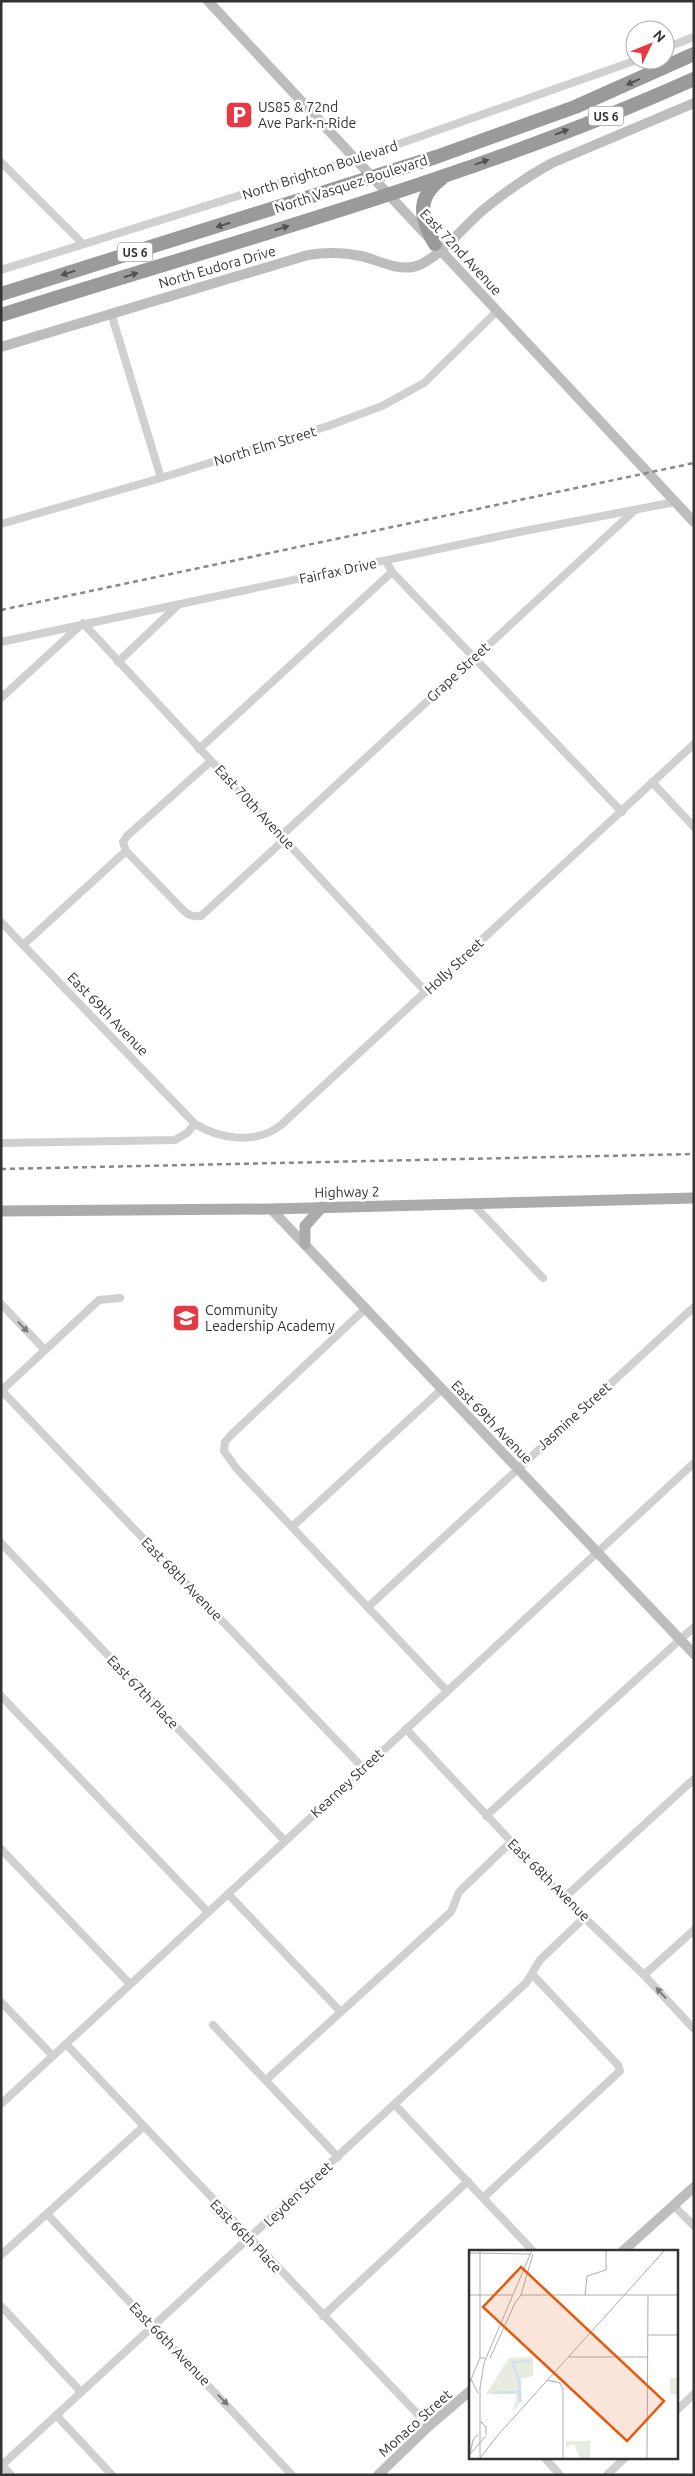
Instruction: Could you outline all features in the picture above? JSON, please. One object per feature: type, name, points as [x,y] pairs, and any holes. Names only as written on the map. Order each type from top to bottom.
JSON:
[{"type":"highway","name":"North Vasquez Boulevard","points":[[1,294],[373,178],[574,107],[694,54]]},
{"type":"highway","name":"North Vasquez Boulevard","points":[[1,315],[389,195],[638,104],[694,79]]},
{"type":"highway","points":[[437,247],[425,224],[424,202],[430,189],[447,175]]},
{"type":"main road","name":"Highway 2","points":[[1,1211],[271,1209],[694,1198]]},
{"type":"main road","points":[[305,1244],[305,1226],[322,1207]]},
{"type":"street","name":"East 72nd Avenue","points":[[208,1],[694,522]]},
{"type":"street","points":[[675,44],[694,36]]},
{"type":"street","name":"North Brighton Boulevard","points":[[1,270],[356,159],[625,64]]},
{"type":"street","name":"North Eudora Drive","points":[[1,347],[308,255],[340,253],[396,266],[412,267],[425,262],[437,247],[509,190],[539,170],[694,103]]},
{"type":"street","points":[[1,162],[84,244]]},
{"type":"street","name":"North Elm Street","points":[[1,524],[161,478],[328,426],[382,406],[424,383],[498,311]]},
{"type":"street","points":[[111,313],[161,478]]},
{"type":"street","name":"Fairfax Drive","points":[[1,642],[83,623],[178,606],[675,502]]},
{"type":"street","name":"Grape Street","points":[[126,851],[187,914],[196,917],[201,916],[283,837],[635,509]]},
{"type":"street","points":[[386,561],[392,572],[622,812]]},
{"type":"street","points":[[199,749],[392,572]]},
{"type":"street","points":[[118,662],[178,606]]},
{"type":"street","points":[[1,698],[83,623]]},
{"type":"street","name":"East 70th Avenue","points":[[83,623],[426,992]]},
{"type":"street","name":"Holly Street","points":[[195,1124],[209,1132],[235,1138],[254,1136],[278,1128],[694,744]]},
{"type":"street","points":[[23,945],[126,851],[123,847],[127,836],[211,761]]},
{"type":"street","points":[[652,782],[694,828]]},
{"type":"street","name":"East 69th Avenue","points":[[1,922],[195,1124]]},
{"type":"street","points":[[1,1143],[175,1140],[187,1133],[195,1124]]},
{"type":"street","points":[[472,1203],[543,1278]]},
{"type":"street","name":"East 69th Avenue","points":[[271,1209],[694,1654]]},
{"type":"street","points":[[2,1390],[99,1300],[120,1298]]},
{"type":"street","points":[[1,1304],[45,1350]]},
{"type":"street","name":"Jasmine Street","points":[[368,1607],[516,1468],[694,1307]]},
{"type":"street","points":[[365,1309],[231,1435],[224,1444],[225,1455],[447,1691]]},
{"type":"street","name":"East 68th Avenue","points":[[2,1390],[364,1768]]},
{"type":"street","points":[[293,1526],[442,1390]]},
{"type":"street","name":"Kearney Street","points":[[1,2104],[694,1463]]},
{"type":"street","name":"East 67th Place","points":[[1,1543],[285,1841]]},
{"type":"street","points":[[486,1816],[694,1627]]},
{"type":"street","points":[[1,1696],[208,1912]]},
{"type":"street","name":"East 68th Avenue","points":[[406,1729],[564,1898],[644,1975],[694,2029]]},
{"type":"street","points":[[564,1898],[694,1779]]},
{"type":"street","points":[[266,2080],[450,1912],[459,1892],[511,1842]]},
{"type":"street","points":[[1,1849],[130,1984]]},
{"type":"street","points":[[228,1894],[340,2011]]},
{"type":"street","name":"Leyden Street","points":[[2,2464],[154,2327],[526,1983],[540,1960],[585,1917]]},
{"type":"street","points":[[644,1975],[694,1930]]},
{"type":"street","points":[[484,2197],[614,2079],[620,2071],[616,2063],[532,1974]]},
{"type":"street","points":[[1,2002],[53,2056]]},
{"type":"street","points":[[213,2025],[338,2157]]},
{"type":"street","name":"East 66th Place","points":[[66,2044],[142,2127],[429,2426]]},
{"type":"street","points":[[395,2104],[532,2250]]},
{"type":"street","points":[[1,2255],[142,2127]]},
{"type":"street","points":[[323,2316],[468,2181]]},
{"type":"street","points":[[624,2250],[694,2187]]},
{"type":"street","points":[[674,2206],[694,2226]]},
{"type":"street","name":"East 66th Avenue","points":[[47,2214],[292,2475]]},
{"type":"street","points":[[1,2306],[81,2392]]},
{"type":"street","name":"Monaco Street","points":[[378,2475],[429,2426],[469,2392]]},
{"type":"street","points":[[678,2409],[694,2394]]},
{"type":"street","points":[[56,2415],[112,2475]]},
{"type":"street","points":[[545,2458],[560,2475]]},
{"type":"street","points":[[607,2475],[625,2458]]},
{"type":"street","points":[[2,2464],[12,2475]]},
{"type":"railway","points":[[1,610],[694,463]]},
{"type":"railway","points":[[1,1169],[694,1154]]},
{"type":"place","name":"US85 & 72nd Ave Park-n-Ride","points":[[239,115]]},
{"type":"place","name":"Community Leadership Academy","points":[[186,1318]]}]
